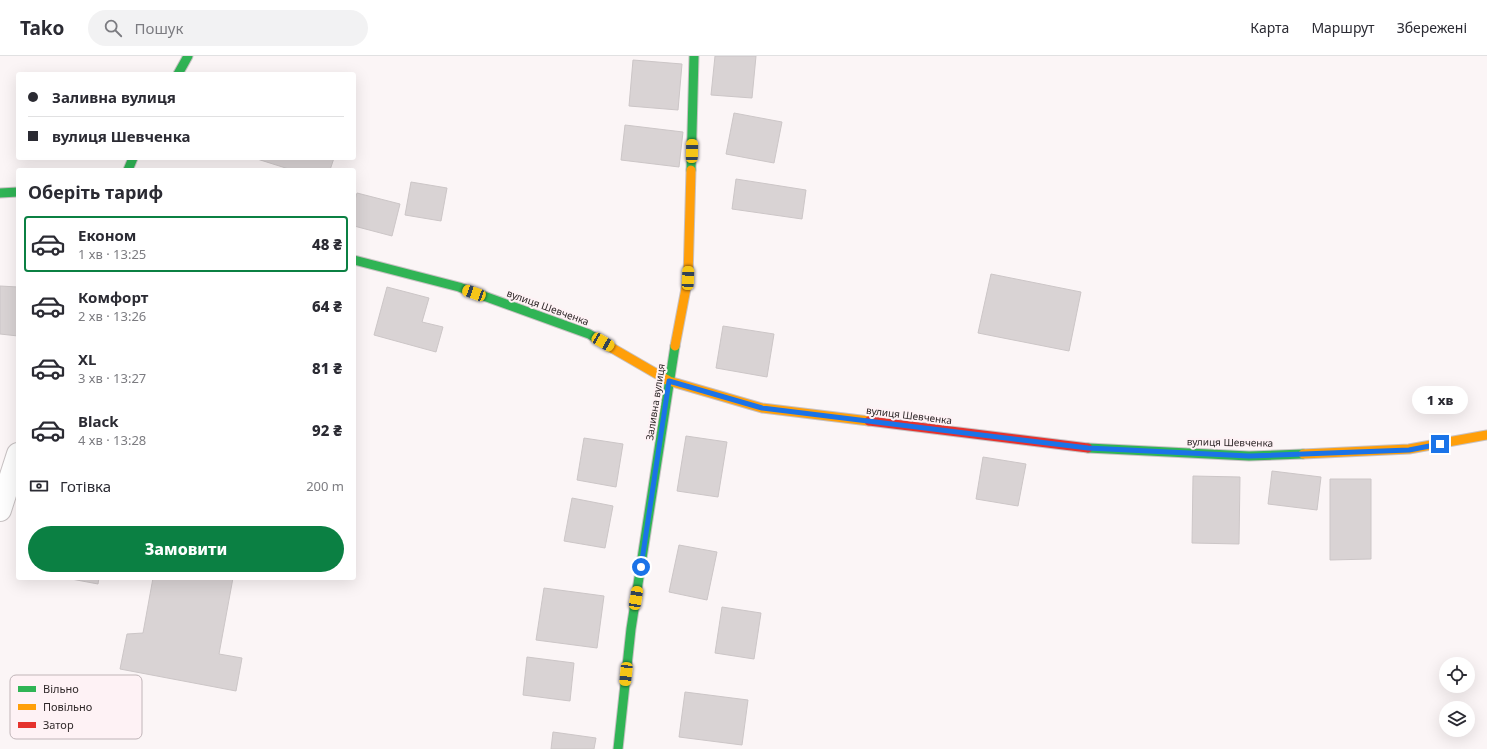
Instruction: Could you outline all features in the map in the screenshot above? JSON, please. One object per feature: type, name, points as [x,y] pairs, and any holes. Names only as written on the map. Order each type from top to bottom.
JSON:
[{"type":"street","points":[[179,72],[188,56]]},
{"type":"street","name":"Заливна вулиця","points":[[618,749],[631,629],[669,381],[688,278],[694,56]]},
{"type":"street","points":[[0,193],[16,192]]},
{"type":"street","name":"вулиця Шевченка","points":[[356,261],[459,287],[589,334],[669,381],[762,408],[1088,448],[1249,456],[1409,450],[1487,435]]},
{"type":"street","points":[[0,510],[16,460]]},
{"type":"building","points":[[715,56],[756,56],[752,98],[711,95]]},
{"type":"building","points":[[633,60],[682,64],[678,110],[629,106]]},
{"type":"building","points":[[734,113],[782,122],[774,163],[726,154]]},
{"type":"building","points":[[625,125],[683,132],[679,167],[621,160]]},
{"type":"building","points":[[260,160],[333,160],[331,168],[286,168]]},
{"type":"building","points":[[736,179],[806,190],[802,219],[732,209]]},
{"type":"building","points":[[411,182],[447,188],[441,221],[405,215]]},
{"type":"building","points":[[357,193],[400,204],[392,236],[356,227]]},
{"type":"building","points":[[991,274],[1081,292],[1069,351],[978,333]]},
{"type":"building","points":[[0,286],[16,287],[16,336],[0,334]]},
{"type":"building","points":[[387,287],[429,298],[422,322],[443,327],[436,352],[374,335]]},
{"type":"building","points":[[723,326],[774,334],[767,377],[716,368]]},
{"type":"building","points":[[686,436],[727,442],[718,497],[677,491]]},
{"type":"building","points":[[584,438],[623,444],[616,487],[577,480]]},
{"type":"building","points":[[983,457],[1026,464],[1018,506],[976,499]]},
{"type":"building","points":[[1272,471],[1321,477],[1317,510],[1268,504]]},
{"type":"building","points":[[1193,476],[1240,477],[1239,544],[1192,543]]},
{"type":"building","points":[[1330,479],[1371,479],[1371,559],[1330,560]]},
{"type":"building","points":[[572,498],[613,506],[605,548],[564,541]]},
{"type":"building","points":[[679,545],[717,552],[707,600],[669,592]]},
{"type":"building","points":[[77,580],[99,580],[98,584]]},
{"type":"building","points":[[153,580],[233,580],[219,654],[242,658],[236,691],[120,669],[127,634],[143,633]]},
{"type":"building","points":[[544,588],[604,596],[597,648],[536,640]]},
{"type":"building","points":[[722,607],[761,613],[754,659],[715,653]]},
{"type":"building","points":[[527,657],[574,663],[570,701],[523,695]]},
{"type":"building","points":[[685,692],[748,700],[742,745],[679,737]]},
{"type":"building","points":[[553,732],[596,738],[594,749],[551,749]]},
{"type":"traffic: fast","points":[[179,72],[188,56]]},
{"type":"traffic: fast","points":[[691,170],[694,56]]},
{"type":"traffic: fast","points":[[129,168],[132,160]]},
{"type":"traffic: fast","points":[[0,193],[16,192]]},
{"type":"traffic: fast","points":[[356,261],[459,287],[589,334],[612,348]]},
{"type":"traffic: fast","points":[[618,749],[631,629],[675,346]]},
{"type":"traffic: fast","points":[[1088,448],[1249,456],[1303,454]]},
{"type":"traffic: slow","points":[[675,346],[688,278],[691,170]]},
{"type":"traffic: slow","points":[[612,348],[669,381],[762,408],[869,421]]},
{"type":"traffic: slow","points":[[1303,454],[1409,449],[1487,435]]},
{"type":"traffic: jam","points":[[869,421],[1088,448]]},
{"type":"route","points":[[641,567],[669,381],[762,408],[1088,448],[1249,456],[1409,450],[1440,444]]}]
